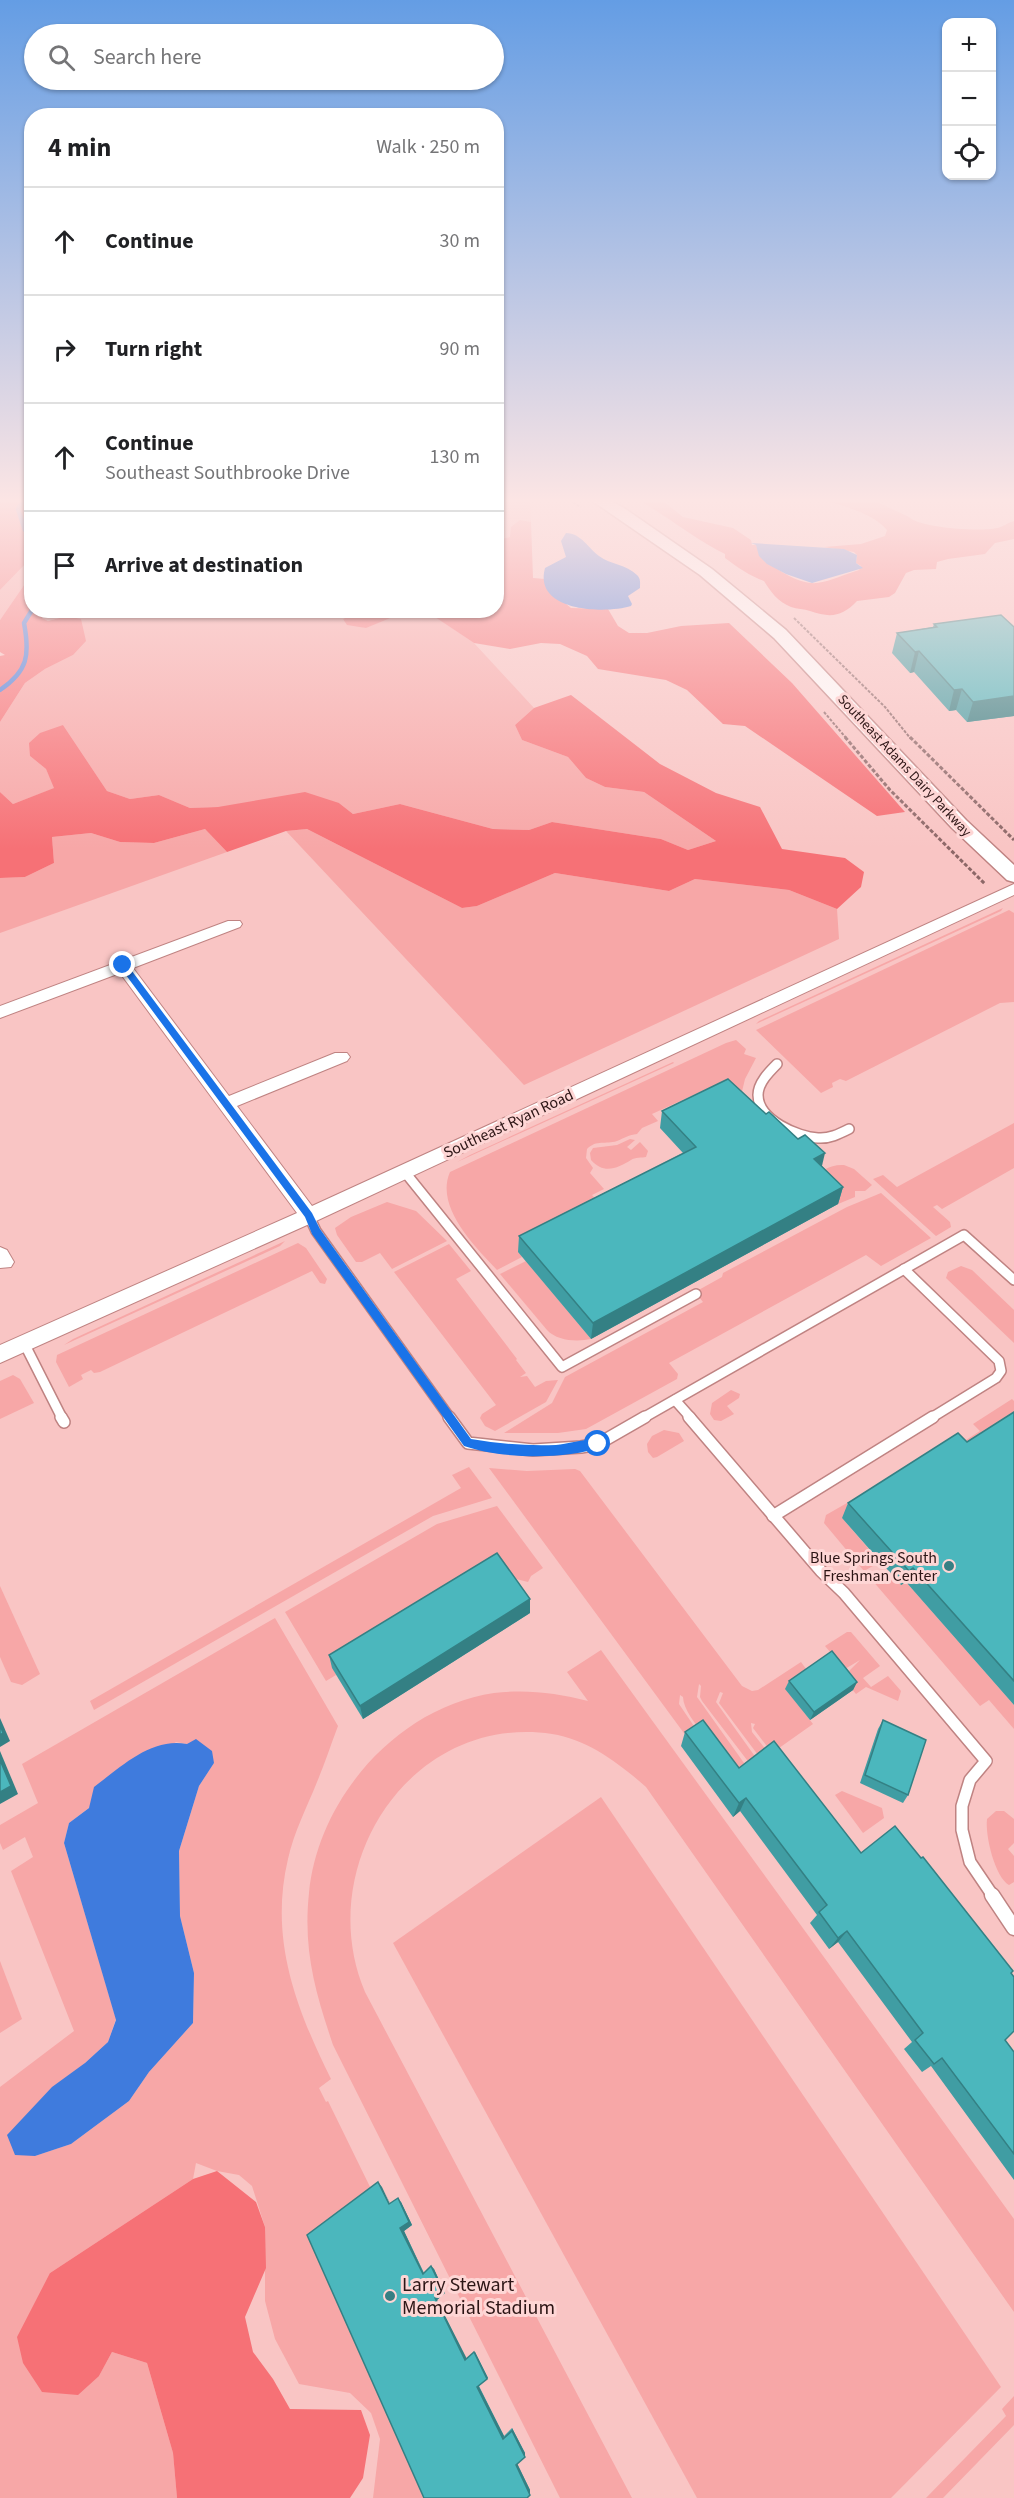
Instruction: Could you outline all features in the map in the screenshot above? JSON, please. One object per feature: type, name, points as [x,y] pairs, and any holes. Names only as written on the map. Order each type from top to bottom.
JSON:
[{"type":"main road","name":"Southeast Adams Dairy Parkway","points":[[759,617],[780,634],[959,824],[1014,876]]},
{"type":"street","name":"Southeast Ryan Road","points":[[0,1354],[309,1216],[1014,889]]},
{"type":"street","points":[[0,1012],[234,924]]},
{"type":"street","points":[[123,965],[309,1216]]},
{"type":"street","points":[[226,1104],[341,1057]]},
{"type":"lane","points":[[777,1064],[764,1080],[758,1097],[767,1113],[785,1128],[802,1136],[819,1138],[849,1129]]},
{"type":"lane","points":[[404,1171],[562,1367],[696,1294]]},
{"type":"lane","points":[[309,1216],[316,1231],[468,1443],[506,1450],[577,1448],[598,1444],[964,1235],[1014,1280]]},
{"type":"lane","points":[[773,1516],[996,1378],[1000,1371],[999,1361],[904,1269]]},
{"type":"lane","points":[[24,1343],[64,1422]]},
{"type":"lane","points":[[675,1400],[821,1571],[844,1593],[986,1761],[970,1780],[962,1806],[962,1830],[970,1862],[1014,1928]]},
{"type":"path","points":[[819,706],[890,790],[990,888]]},
{"type":"shaded area","points":[[2,617],[42,618],[48,621],[59,618],[81,619],[86,641],[73,655],[45,669],[25,683],[0,722],[0,656],[5,655],[0,652],[0,620]]},
{"type":"shaded area","points":[[612,617],[618,626],[629,633],[729,623],[792,683],[905,812],[877,816],[745,726],[723,724],[687,690],[666,680],[598,669],[587,656],[560,644],[541,643],[510,649],[474,643],[436,618]]},
{"type":"shaded area","points":[[42,618],[59,618],[48,621]]},
{"type":"shaded area","points":[[67,618],[345,618],[343,619],[365,628],[390,618],[437,618],[474,643],[534,708],[515,725],[522,740],[568,757],[586,778],[605,787],[644,792],[716,841],[688,850],[661,839],[552,822],[529,830],[493,829],[400,804],[353,814],[339,803],[190,808],[159,795],[130,799],[107,791],[63,725],[30,756],[46,769],[55,788],[13,804],[0,792],[0,722],[25,683],[45,669],[73,655]]},
{"type":"shaded area","points":[[391,618],[366,628],[347,625],[343,619]]},
{"type":"shaded area","points":[[571,695],[660,764],[716,793],[760,807],[782,849],[845,858],[864,872],[861,887],[837,909],[789,890],[695,879],[669,891],[555,873],[477,906],[462,908],[307,829],[286,831],[227,852],[205,829],[154,843],[120,842],[91,833],[52,837],[54,863],[25,877],[0,878],[0,792],[13,804],[54,788],[46,769],[30,756],[29,743],[40,733],[63,725],[107,791],[130,799],[159,795],[190,808],[218,807],[305,792],[339,803],[353,814],[400,804],[493,829],[529,830],[552,822],[661,839],[688,850],[716,841],[644,792],[605,787],[586,778],[568,757],[522,740],[515,725],[534,708]]},
{"type":"shaded area","points":[[205,829],[227,852],[0,933],[0,878],[25,877],[54,863],[52,837],[91,833],[120,842],[154,843]]},
{"type":"shaded area","points":[[307,829],[462,908],[477,906],[555,873],[669,891],[695,879],[789,890],[837,909],[839,939],[524,1085],[286,831]]},
{"type":"shaded area","points":[[1003,908],[1001,911],[756,1024],[759,1021]]},
{"type":"shaded area","points":[[1009,910],[1014,913],[1014,1002],[1000,1003],[846,1081],[840,1079],[832,1083],[833,1087],[821,1093],[756,1030]]},
{"type":"shaded area","points":[[736,1040],[746,1049],[744,1054],[756,1058],[745,1079],[738,1108],[713,1086],[652,1114],[658,1121],[642,1128],[637,1134],[613,1142],[594,1144],[587,1149],[586,1158],[593,1168],[590,1173],[604,1189],[592,1195],[605,1209],[519,1252],[522,1257],[497,1270],[477,1249],[452,1211],[447,1185],[450,1172]]},
{"type":"shaded area","points":[[674,1063],[457,1162],[470,1155]]},
{"type":"shaded area","points":[[1014,1123],[1014,1168],[942,1209],[937,1205],[933,1207],[950,1222],[951,1227],[936,1236],[873,1179],[883,1175],[897,1187]]},
{"type":"shaded area","points":[[630,1139],[635,1140],[627,1147],[631,1150],[640,1142],[648,1151],[646,1157],[634,1158],[611,1169],[596,1165],[591,1160],[590,1153],[593,1148],[617,1145]]},
{"type":"shaded area","points":[[844,1165],[854,1169],[872,1185],[865,1191],[855,1191],[855,1197],[838,1204],[809,1176],[830,1167]]},
{"type":"shaded area","points":[[881,1193],[931,1238],[881,1266],[866,1255],[669,1363],[678,1374],[677,1379],[586,1429],[558,1433],[504,1433],[552,1403],[565,1377],[703,1302],[695,1292],[722,1277],[723,1273],[847,1207]]},
{"type":"shaded area","points":[[387,1202],[416,1211],[447,1241],[392,1269],[380,1253],[362,1262],[356,1262],[337,1235],[335,1228],[351,1217]]},
{"type":"shaded area","points":[[285,1241],[280,1246],[64,1345],[73,1339]]},
{"type":"shaded area","points":[[298,1243],[306,1248],[327,1279],[325,1284],[320,1283],[312,1271],[100,1372],[94,1373],[91,1370],[81,1375],[83,1379],[69,1387],[56,1362],[57,1355]]},
{"type":"shaded area","points":[[449,1244],[471,1271],[456,1279],[517,1359],[526,1373],[520,1377],[527,1376],[535,1387],[546,1381],[558,1380],[546,1402],[495,1431],[485,1426],[480,1418],[482,1414],[496,1405],[394,1272]]},
{"type":"shaded area","points":[[526,1261],[591,1339],[568,1340],[551,1334],[500,1274]]},
{"type":"shaded area","points":[[961,1266],[972,1270],[1014,1310],[1014,1343],[946,1278],[948,1272]]},
{"type":"shaded area","points":[[13,1375],[20,1379],[34,1403],[0,1419],[0,1381]]},
{"type":"shaded area","points":[[731,1390],[740,1394],[739,1398],[727,1406],[734,1414],[721,1421],[714,1420],[710,1414],[712,1403]]},
{"type":"shaded area","points":[[1012,1399],[1014,1401],[1014,1422],[959,1457],[940,1445],[959,1433],[966,1440],[980,1431],[973,1424]]},
{"type":"shaded area","points":[[664,1430],[679,1433],[684,1441],[653,1458],[648,1452],[647,1444],[652,1436]]},
{"type":"shaded area","points":[[469,1467],[492,1498],[433,1516],[94,1710],[90,1701],[461,1488],[452,1475]]},
{"type":"shaded area","points":[[489,1468],[527,1471],[575,1469],[580,1471],[742,1686],[752,1691],[758,1690],[801,1662],[809,1673],[786,1689],[813,1724],[772,1753],[753,1728],[755,1724],[751,1723],[752,1732],[767,1751],[758,1755],[719,1703],[723,1693],[720,1692],[716,1702],[759,1762],[750,1764],[702,1701],[699,1684],[697,1697],[749,1770],[743,1775],[707,1738],[691,1717],[680,1695],[679,1704],[700,1735],[689,1740]]},
{"type":"shaded area","points":[[847,1503],[848,1514],[842,1518],[880,1562],[864,1571],[824,1523],[826,1515]]},
{"type":"shaded area","points":[[497,1506],[543,1568],[531,1576],[528,1582],[512,1578],[333,1668],[336,1675],[326,1681],[285,1612],[437,1524]]},
{"type":"shaded area","points":[[888,1570],[901,1585],[906,1582],[1014,1705],[1014,1729],[989,1700],[980,1706],[872,1580]]},
{"type":"shaded area","points":[[0,1586],[40,1674],[22,1685],[11,1682],[0,1657]]},
{"type":"shaded area","points":[[275,1618],[338,1726],[297,1829],[288,1859],[283,1889],[284,1945],[297,1999],[331,2079],[319,2088],[326,2102],[328,2101],[373,2193],[429,2498],[373,2498],[380,2439],[371,2413],[350,2393],[299,2384],[275,2339],[265,2301],[265,2227],[252,2186],[239,2175],[217,2171],[196,2163],[193,2179],[50,2273],[99,2376],[112,2352],[147,2363],[173,2453],[177,2498],[0,2498],[0,2087],[74,2031],[11,1871],[33,1857],[25,1837],[3,1850],[0,1843],[0,1825],[38,1803],[22,1764]],"holes":[[[176,1742],[187,1744],[214,1763],[199,1786],[179,1851],[180,1916],[194,1973],[193,2023],[149,2072],[129,2101],[71,2144],[35,2156],[85,2063],[108,2042],[116,2019],[64,1843],[69,1823]]]},
{"type":"shaded area","points":[[847,1632],[851,1632],[880,1666],[863,1678],[871,1687],[888,1676],[901,1691],[898,1701],[866,1687],[856,1694],[850,1687],[857,1682],[849,1671],[860,1660],[845,1669],[825,1646]]},
{"type":"shaded area","points":[[601,1650],[1014,2219],[1014,2312],[646,1787],[614,1761],[590,1747],[552,1734],[501,1734],[455,1748],[416,1773],[385,1808],[363,1850],[352,1896],[352,1944],[365,1992],[632,2498],[560,2498],[333,2045],[316,1988],[309,1952],[309,1893],[316,1858],[328,1824],[346,1792],[369,1763],[396,1737],[426,1717],[459,1702],[494,1693],[518,1691],[588,1701],[567,1672]]},
{"type":"shaded area","points":[[842,1791],[882,1808],[884,1818],[863,1833],[835,1795]]},
{"type":"shaded area","points":[[601,1797],[1001,2387],[891,2498],[697,2498],[393,1943]]},
{"type":"shaded area","points":[[996,1811],[1004,1811],[1014,1819],[1014,1843],[1008,1849],[1014,1856],[1014,1882],[1009,1885],[999,1874],[995,1865],[988,1835],[987,1819]]},
{"type":"shaded area","points":[[0,1961],[22,2019],[0,2033]]},
{"type":"shaded area","points":[[217,2171],[256,2202],[265,2227],[266,2268],[245,2317],[253,2352],[273,2379],[290,2409],[361,2410],[370,2435],[363,2478],[350,2498],[177,2498],[173,2453],[147,2363],[112,2352],[99,2376],[78,2395],[42,2392],[23,2363],[17,2337],[50,2273],[193,2179]]},
{"type":"shaded area","points":[[1014,2396],[1014,2425],[943,2498],[926,2498],[1006,2416],[1002,2409]]},
{"type":"water","points":[[196,1739],[212,1751],[214,1763],[199,1786],[179,1851],[180,1916],[194,1973],[193,2023],[149,2072],[129,2101],[71,2144],[35,2156],[15,2155],[7,2135],[52,2087],[85,2063],[108,2042],[116,2020],[64,1843],[69,1823],[89,1808],[94,1787],[137,1755],[161,1745],[187,1744]]},
{"type":"building","points":[[1003,617],[1014,627],[1014,696],[973,702],[962,689],[954,690],[919,651],[915,652],[897,633],[937,627],[934,624]]},
{"type":"building","points":[[728,1079],[766,1114],[769,1112],[798,1139],[805,1135],[825,1153],[814,1159],[843,1187],[593,1323],[519,1236],[696,1147],[662,1111]]},
{"type":"building","name":"Blue Springs South Freshman Center","points":[[1014,1412],[1014,1681],[913,1568],[909,1571],[848,1503],[958,1433],[967,1442]]},
{"type":"building","points":[[497,1553],[530,1599],[360,1706],[329,1655]]},
{"type":"building","points":[[832,1651],[857,1682],[814,1712],[789,1681]]},
{"type":"building","points":[[703,1720],[739,1768],[774,1741],[861,1853],[895,1826],[921,1858],[923,1857],[1013,1971],[1011,1973],[1014,1977],[1014,2031],[1005,2040],[1014,2052],[1014,2154],[942,2058],[934,2064],[915,2040],[923,2033],[847,1931],[838,1938],[819,1912],[827,1905],[746,1798],[739,1803],[685,1732]]},
{"type":"building","points":[[883,1720],[926,1740],[908,1795],[865,1775]]},
{"type":"building","points":[[0,1760],[11,1786],[0,1792]]},
{"type":"building","name":"Larry Stewart Memorial Stadium","points":[[378,2182],[389,2204],[398,2198],[409,2222],[400,2228],[423,2274],[431,2266],[443,2291],[435,2298],[465,2360],[474,2352],[487,2379],[477,2387],[503,2439],[512,2431],[525,2457],[516,2465],[530,2495],[527,2498],[424,2498],[307,2235]]},
{"type":"waterway","points":[[0,690],[16,676],[25,661],[27,644],[24,623],[27,618]]},
{"type":"place","name":"Blue Springs South Freshman Center","points":[[949,1566]]},
{"type":"place","name":"Larry Stewart Memorial Stadium","points":[[390,2296]]},
{"type":"route","points":[[123,965],[309,1216],[316,1231],[468,1443],[506,1450],[535,1451],[598,1444]]}]
